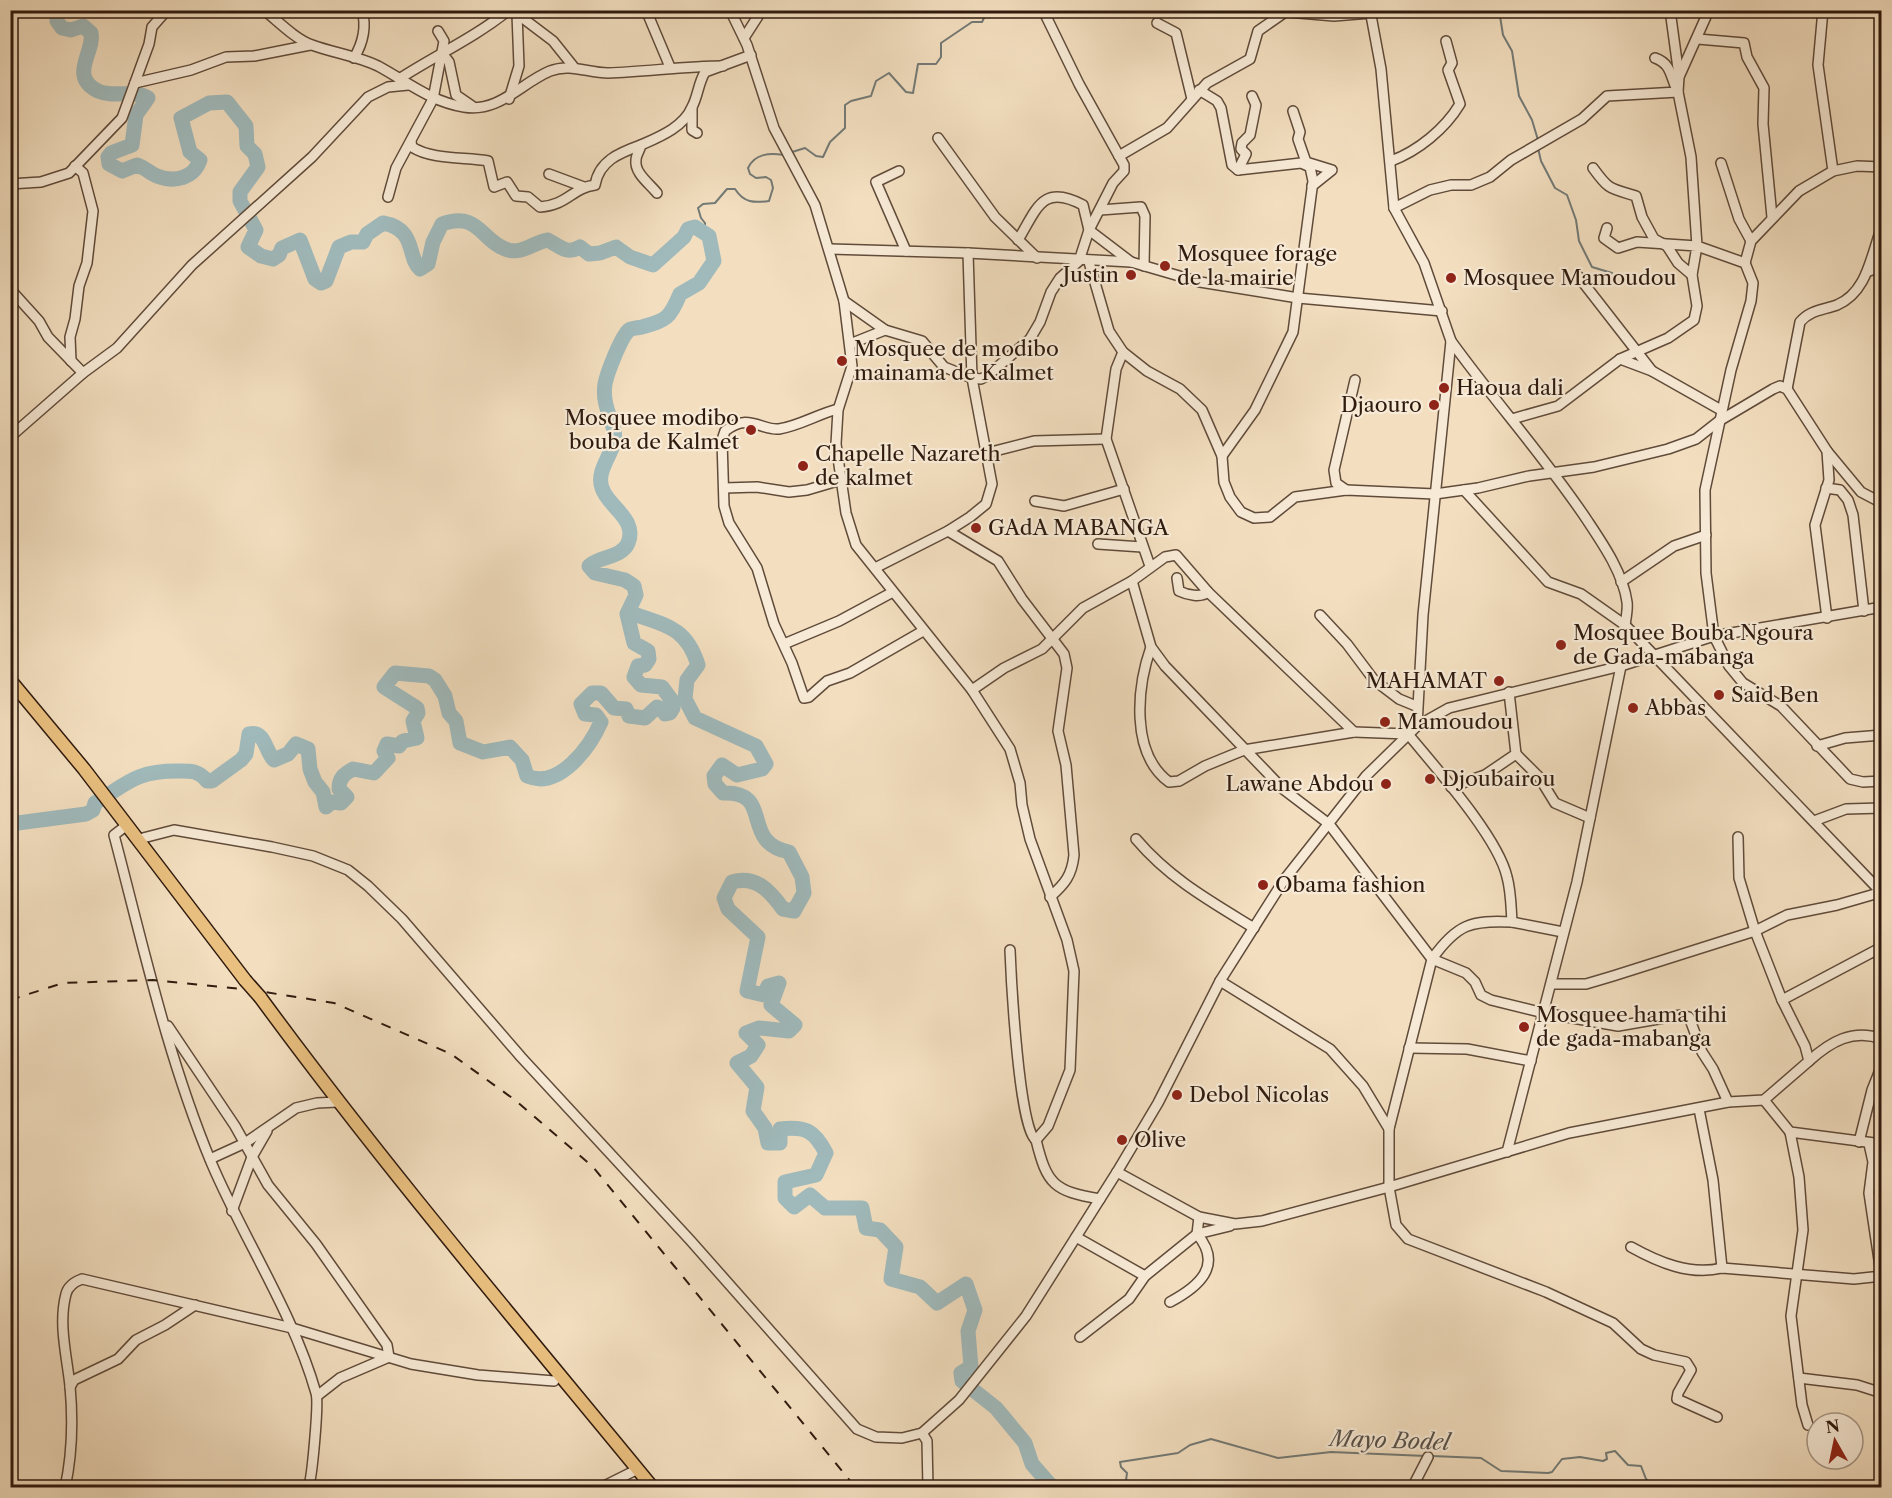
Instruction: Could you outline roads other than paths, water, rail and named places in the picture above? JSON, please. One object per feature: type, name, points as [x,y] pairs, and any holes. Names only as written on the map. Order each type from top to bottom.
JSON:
[{"type":"main road","points":[[10,680],[139,839],[337,1102],[653,1488]]},
{"type":"street","points":[[10,184],[41,182],[69,172],[123,118],[152,27],[167,10]]},
{"type":"street","points":[[264,10],[310,45],[377,66],[433,99],[465,108],[508,99],[552,70],[573,66]]},
{"type":"street","points":[[354,58],[360,47],[365,28],[362,10]]},
{"type":"street","points":[[646,10],[670,67]]},
{"type":"street","points":[[730,10],[751,55],[774,128],[815,205],[844,301],[852,366],[838,409],[836,444],[846,513],[856,545],[875,568],[891,593],[972,690],[1010,749],[1020,783],[1022,806],[1030,839],[1067,940],[1074,970],[1070,1070],[1048,1126],[1036,1140]]},
{"type":"street","points":[[744,38],[762,10]]},
{"type":"street","points":[[1043,10],[1078,84],[1119,156],[1124,171],[1113,183],[1089,230],[1084,261],[1109,331],[1123,352],[1147,371],[1180,389],[1202,410],[1222,456],[1224,482],[1230,497],[1241,512],[1254,518],[1270,517],[1295,497],[1346,490],[1435,494],[1464,490],[1528,476],[1556,474],[1668,449],[1696,440],[1719,421],[1780,386],[1786,388],[1827,451],[1862,492],[1880,502]]},
{"type":"street","points":[[1670,10],[1679,77],[1678,92]]},
{"type":"street","points":[[1679,77],[1698,39],[1708,10]]},
{"type":"street","points":[[1822,10],[1818,65],[1833,171]]},
{"type":"street","points":[[1119,156],[1167,128],[1200,89],[1250,59],[1258,31],[1287,11],[1334,16],[1371,12],[1381,69],[1394,208],[1424,263],[1451,341],[1481,383],[1556,474],[1600,540],[1621,582],[1627,603],[1625,625]]},
{"type":"street","points":[[399,79],[513,12]]},
{"type":"street","points":[[513,12],[553,41],[573,66],[584,71],[608,73],[670,67],[723,66]]},
{"type":"street","points":[[508,99],[519,66],[513,12]]},
{"type":"street","points":[[1157,23],[1176,33],[1192,99]]},
{"type":"street","points":[[388,197],[396,168],[438,86],[438,62],[444,41],[438,31]]},
{"type":"street","points":[[1698,39],[1744,43],[1747,57],[1764,88],[1762,123],[1772,216]]},
{"type":"street","points":[[1391,161],[1405,156],[1433,134],[1453,117],[1461,105],[1448,70],[1452,63],[1446,41]]},
{"type":"street","points":[[132,91],[226,57],[254,56],[310,45]]},
{"type":"street","points":[[442,53],[449,62],[456,94],[474,107]]},
{"type":"street","points":[[697,133],[692,130],[692,109],[696,88],[705,72],[751,55]]},
{"type":"street","points":[[1512,419],[1558,406],[1620,359],[1668,338],[1694,320],[1696,306],[1692,275],[1697,246],[1690,157],[1678,92],[1670,68],[1665,62],[1655,58]]},
{"type":"street","points":[[1189,83],[1217,101],[1221,108],[1232,165],[1238,170],[1301,163],[1310,167],[1312,186],[1293,332],[1255,410],[1222,456]]},
{"type":"street","points":[[10,437],[83,373],[117,348],[192,265],[312,158],[368,96],[388,87],[408,85]]},
{"type":"street","points":[[1394,208],[1430,190],[1450,185],[1471,184],[1490,177],[1537,145],[1582,119],[1601,99],[1612,94],[1678,92]]},
{"type":"street","points":[[1238,170],[1246,154],[1241,149],[1242,143],[1250,135],[1256,105],[1252,96]]},
{"type":"street","points":[[411,142],[412,147],[421,153],[447,154],[462,160],[488,161],[494,187],[507,182],[516,196],[528,197],[540,207],[557,206],[584,187],[596,185],[597,174],[605,162],[673,129],[692,109]]},
{"type":"street","points":[[1293,111],[1300,132],[1298,139],[1306,162],[1332,170],[1312,186]]},
{"type":"street","points":[[938,138],[995,218],[1037,258]]},
{"type":"street","points":[[640,145],[635,160],[637,166],[641,175],[657,193]]},
{"type":"street","points":[[1721,163],[1739,219],[1751,241]]},
{"type":"street","points":[[71,361],[69,337],[75,319],[79,286],[87,263],[93,211],[83,173],[75,166]]},
{"type":"street","points":[[1881,167],[1857,166],[1833,171],[1799,191],[1772,216],[1751,241],[1745,263],[1753,283],[1751,301],[1721,410],[1705,489],[1706,573],[1714,636],[1729,666],[1743,683],[1781,706],[1850,779],[1863,782],[1881,781]]},
{"type":"street","points":[[1593,168],[1600,180],[1612,189],[1636,196],[1646,225],[1658,242],[1667,246],[1678,263],[1692,275]]},
{"type":"street","points":[[898,171],[876,182],[906,251]]},
{"type":"street","points":[[549,174],[584,187]]},
{"type":"street","points":[[1018,240],[1042,200],[1054,195],[1064,196],[1083,205],[1089,230],[1131,262]]},
{"type":"street","points":[[1100,210],[1141,207],[1145,216],[1144,266]]},
{"type":"street","points":[[1786,388],[1800,322],[1816,310],[1837,305],[1850,297],[1869,271],[1881,227]]},
{"type":"street","points":[[1607,228],[1604,238],[1618,248],[1637,242],[1697,246],[1745,263]]},
{"type":"street","points":[[830,249],[968,253],[1131,262],[1200,282],[1298,298],[1442,311]]},
{"type":"street","points":[[875,568],[948,531],[986,504],[992,484],[972,378],[968,253]]},
{"type":"street","points":[[844,301],[885,330],[922,341],[944,367],[972,378],[981,379],[1030,339],[1040,322],[1051,292],[1060,278],[1084,261]]},
{"type":"street","points":[[1869,271],[1881,267]]},
{"type":"street","points":[[1578,276],[1652,371]]},
{"type":"street","points":[[10,288],[39,321],[48,337],[83,373]]},
{"type":"street","points":[[850,344],[885,330]]},
{"type":"street","points":[[1417,726],[1416,706],[1451,341]]},
{"type":"street","points":[[1123,352],[1116,369],[1106,439],[1150,566]]},
{"type":"street","points":[[1620,359],[1634,362],[1652,371],[1721,410]]},
{"type":"street","points":[[1346,490],[1336,483],[1334,471],[1355,380]]},
{"type":"street","points":[[838,409],[778,429],[760,423],[742,423],[726,431],[723,440],[724,506],[729,523],[757,568],[774,624],[806,700],[827,681],[850,673],[923,631]]},
{"type":"street","points":[[987,453],[1034,441],[1106,439]]},
{"type":"street","points":[[1827,451],[1829,480],[1815,525],[1827,618]]},
{"type":"street","points":[[724,488],[757,487],[789,492],[807,490],[840,480]]},
{"type":"street","points":[[1826,488],[1862,492]]},
{"type":"street","points":[[1035,501],[1064,506],[1124,489]]},
{"type":"street","points":[[1464,490],[1548,582],[1581,594],[1625,625],[1814,821],[1848,861],[1881,892],[1837,906],[1788,915],[1755,931],[1586,984],[1552,984]]},
{"type":"street","points":[[1840,490],[1848,500],[1853,515],[1864,611]]},
{"type":"street","points":[[948,531],[998,561],[1022,599],[1064,654],[1067,668],[1058,731],[1066,765],[1074,855],[1072,870],[1065,884],[1050,897]]},
{"type":"street","points":[[1621,582],[1674,546],[1706,536]]},
{"type":"street","points":[[1098,544],[1142,547]]},
{"type":"street","points":[[972,690],[1053,640],[1083,608],[1132,581],[1165,557],[1176,555],[1208,592],[1354,732]]},
{"type":"street","points":[[1177,578],[1179,591],[1202,596],[1208,592]]},
{"type":"street","points":[[1132,581],[1151,647],[1165,666],[1283,789],[1329,824],[1432,959],[1466,973],[1476,982],[1481,995],[1491,1000],[1544,1013],[1618,1026],[1681,1015],[1689,1017],[1702,1052],[1713,1069],[1728,1102]]},
{"type":"street","points":[[784,644],[839,621],[891,593]]},
{"type":"street","points":[[139,839],[174,830],[194,833],[313,856],[355,875],[402,919],[522,1057],[690,1240],[857,1430],[876,1437],[902,1438],[922,1433],[966,1391],[1026,1316],[1117,1172],[1158,1102],[1220,981],[1284,880],[1366,776],[1417,726],[1449,708],[1621,666],[1714,636],[1881,609]]},
{"type":"street","points":[[1320,615],[1347,644],[1374,680],[1399,699],[1416,706]]},
{"type":"street","points":[[1151,647],[1142,674],[1141,735],[1160,776],[1169,782],[1179,781],[1205,766],[1244,750],[1354,732],[1408,734],[1451,787],[1500,858],[1507,876],[1512,922]]},
{"type":"street","points":[[1508,1152],[1552,984],[1590,818],[1621,666]]},
{"type":"street","points":[[1509,692],[1516,754],[1539,777],[1555,803],[1590,818]]},
{"type":"street","points":[[1817,746],[1845,738],[1881,735]]},
{"type":"street","points":[[1451,787],[1485,775],[1516,754]]},
{"type":"street","points":[[1814,821],[1846,808],[1881,808]]},
{"type":"street","points":[[124,822],[114,835],[160,1013],[210,1159],[232,1211],[292,1328],[317,1396],[308,1488]]},
{"type":"street","points":[[1738,837],[1739,878],[1755,931],[1782,1000],[1805,1046],[1809,1061]]},
{"type":"street","points":[[1136,839],[1158,865],[1191,890],[1254,928]]},
{"type":"street","points":[[1563,932],[1512,922],[1484,921],[1463,926],[1446,939],[1432,959],[1389,1129],[1389,1187],[1396,1225],[1408,1239],[1546,1292],[1613,1323],[1641,1349],[1654,1355],[1686,1362],[1690,1370],[1677,1399],[1717,1417]]},
{"type":"street","points":[[1782,1000],[1881,947]]},
{"type":"street","points":[[1010,950],[1011,1002],[1029,1134],[1036,1140],[1044,1171],[1056,1187],[1069,1193],[1100,1198]]},
{"type":"street","points":[[1220,981],[1330,1049],[1363,1086],[1389,1129]]},
{"type":"street","points":[[160,1013],[245,1143],[268,1185],[355,1297],[387,1345],[389,1357]]},
{"type":"street","points":[[1080,1337],[1129,1299],[1145,1276],[1197,1234],[1235,1224],[1262,1221],[1389,1187],[1569,1133],[1728,1102],[1764,1100],[1827,1044],[1851,1035],[1869,1034],[1881,1039]]},
{"type":"street","points":[[1409,1048],[1467,1049],[1531,1061]]},
{"type":"street","points":[[1859,1142],[1881,1065]]},
{"type":"street","points":[[1764,1100],[1790,1132],[1799,1177],[1803,1230],[1791,1316],[1805,1411]]},
{"type":"street","points":[[210,1159],[245,1143],[296,1108],[316,1103],[337,1102]]},
{"type":"street","points":[[1699,1109],[1713,1180],[1722,1268]]},
{"type":"street","points":[[232,1211],[252,1157],[268,1128]]},
{"type":"street","points":[[1790,1132],[1881,1144]]},
{"type":"street","points":[[1631,1247],[1674,1266],[1711,1271],[1722,1268],[1797,1276],[1854,1279],[1881,1277],[1869,1193],[1873,1162],[1869,1144]]},
{"type":"street","points":[[1117,1172],[1199,1217],[1235,1224]]},
{"type":"street","points":[[1170,1302],[1195,1287],[1209,1262],[1207,1252],[1197,1234],[1199,1217]]},
{"type":"street","points":[[1076,1236],[1145,1276]]},
{"type":"street","points":[[64,1488],[70,1443],[70,1387],[63,1312],[66,1292],[72,1283],[82,1279],[292,1328],[411,1364],[478,1375],[554,1382]]},
{"type":"street","points":[[70,1387],[74,1380],[118,1359],[136,1340],[195,1305]]},
{"type":"street","points":[[317,1396],[340,1378],[389,1357]]},
{"type":"street","points":[[1799,1378],[1857,1385],[1881,1393]]},
{"type":"street","points":[[922,1433],[927,1441],[928,1488]]},
{"type":"street","points":[[1412,1488],[1428,1456]]},
{"type":"street","points":[[600,1488],[638,1469]]},
{"type":"waterway","points":[[10,824],[86,814],[93,810],[95,803],[125,784],[152,773],[190,771],[197,773],[207,781],[212,781],[246,754],[249,734],[262,738],[274,760],[288,754],[296,744],[308,749],[310,769],[315,782],[323,792],[326,807],[332,802],[341,803],[347,797],[339,789],[341,779],[345,775],[353,769],[374,773],[388,758],[384,751],[387,744],[399,746],[403,741],[417,738],[413,721],[418,713],[417,708],[384,687],[395,673],[429,676],[435,680],[445,696],[449,713],[456,721],[460,743],[483,752],[510,747],[522,760],[527,776],[539,779],[551,777],[572,764],[596,732],[601,722],[596,715],[585,714],[581,704],[592,693],[601,693],[614,708],[626,709],[629,716],[645,718],[657,707],[665,714],[670,713],[673,702],[662,687],[641,685],[634,677],[638,666],[645,665],[649,659],[648,651],[634,643],[627,614],[636,595],[634,586],[625,580],[595,573],[589,566],[598,560],[621,552],[628,543],[630,535],[626,520],[602,488],[602,470],[615,435],[604,393],[608,372],[629,330],[667,317],[680,294],[699,283],[714,261],[709,236],[695,227],[688,229],[684,237],[653,265],[630,257],[616,247],[589,254],[580,247],[567,250],[548,240],[524,249],[508,250],[499,246],[472,224],[455,221],[442,224],[433,242],[428,264],[420,269],[406,237],[394,226],[383,223],[367,234],[363,242],[351,242],[339,247],[326,281],[321,283],[315,279],[300,240],[282,248],[279,255],[273,259],[261,256],[248,247],[256,230],[240,201],[240,192],[258,167],[255,154],[247,146],[246,126],[227,102],[209,103],[181,118],[190,152],[200,160],[189,175],[170,179],[157,176],[137,165],[122,171],[109,164],[108,157],[111,153],[132,145],[136,115],[148,98],[136,94],[104,93],[89,85],[84,71],[91,33],[83,26],[71,30],[62,28],[57,21],[58,10]]},
{"type":"waterway","points":[[789,153],[805,148],[816,156],[823,157],[830,142],[845,128],[845,105],[851,101],[871,96],[876,81],[889,73],[906,92],[913,93],[918,64],[936,64],[941,57],[941,43],[972,22],[982,22],[986,14],[998,16],[1020,10]]},
{"type":"waterway","points":[[1499,10],[1503,35],[1512,51],[1519,96],[1532,120],[1538,140]]},
{"type":"waterway","points":[[1538,148],[1541,161],[1555,188],[1567,195],[1576,220],[1579,241],[1592,267],[1612,273]]},
{"type":"waterway","points":[[705,231],[705,223],[698,208],[703,204],[715,203],[727,189],[735,189],[742,197],[750,201],[769,201],[773,188],[771,180],[766,177],[756,178],[750,174],[748,168],[759,157],[768,154],[784,155]]},
{"type":"waterway","points":[[628,612],[672,628],[687,642],[698,665],[687,680],[685,699],[695,718],[756,746],[766,764],[762,769],[737,775],[722,765],[714,776],[715,784],[723,793],[739,795],[748,800],[754,808],[765,838],[774,847],[789,852],[802,877],[804,893],[794,911],[783,909],[762,886],[748,881],[732,882],[724,898],[728,909],[758,937],[747,991],[764,995],[768,986],[779,983],[771,1005],[795,1025],[789,1031],[759,1028],[746,1033],[758,1045],[751,1056],[737,1063],[757,1087],[753,1111],[765,1128],[768,1143],[780,1143],[780,1129],[802,1129],[813,1135],[826,1153],[816,1175],[785,1182],[785,1198],[794,1207],[810,1195],[825,1208],[862,1208],[866,1228],[880,1230],[896,1247],[891,1279],[920,1287],[937,1303],[966,1284],[975,1310],[968,1331],[971,1367],[961,1373],[962,1381],[996,1408],[1025,1443],[1032,1464],[1053,1488]]},
{"type":"waterway","name":"Mayo Bodel","points":[[1125,1488],[1127,1473],[1121,1467],[1120,1462],[1178,1453],[1190,1445],[1211,1439],[1278,1458],[1331,1452],[1426,1456]]},
{"type":"waterway","name":"Mayo Bodel","points":[[1432,1456],[1481,1458],[1501,1471],[1548,1473],[1552,1472],[1562,1459],[1580,1457],[1603,1461],[1607,1459],[1606,1453],[1615,1451],[1628,1465],[1641,1466],[1646,1479],[1658,1488]]},
{"type":"railway","points":[[10,1000],[63,983],[153,980],[252,990],[334,1003],[451,1054],[515,1100],[593,1167],[856,1488]]},
{"type":"place","name":"Mosquee forage de la mairie","points":[[1165,266]]},
{"type":"place","name":"Justin","points":[[1131,275]]},
{"type":"place","name":"Mosquee Mamoudou","points":[[1451,278]]},
{"type":"place","name":"Mosquee de modibo mainama de Kalmet","points":[[842,361]]},
{"type":"place","name":"Haoua dali","points":[[1444,388]]},
{"type":"place","name":"Djaouro","points":[[1434,405]]},
{"type":"place","name":"Mosquee modibo bouba de Kalmet","points":[[751,430]]},
{"type":"place","name":"Chapelle Nazareth de kalmet","points":[[803,466]]},
{"type":"place","name":"GAdA MABANGA","points":[[976,528]]},
{"type":"place","name":"Mosquee Bouba Ngoura de Gada-mabanga","points":[[1561,645]]},
{"type":"place","name":"MAHAMAT","points":[[1499,681]]},
{"type":"place","name":"Said Ben","points":[[1719,695]]},
{"type":"place","name":"Abbas","points":[[1633,708]]},
{"type":"place","name":"Mamoudou","points":[[1385,722]]},
{"type":"place","name":"Djoubairou","points":[[1430,779]]},
{"type":"place","name":"Lawane Abdou","points":[[1386,784]]},
{"type":"place","name":"Obama fashion","points":[[1263,885]]},
{"type":"place","name":"Mosquee hama tihi de gada-mabanga","points":[[1524,1027]]},
{"type":"place","name":"Debol Nicolas","points":[[1177,1095]]},
{"type":"place","name":"Olive","points":[[1122,1140]]}]
